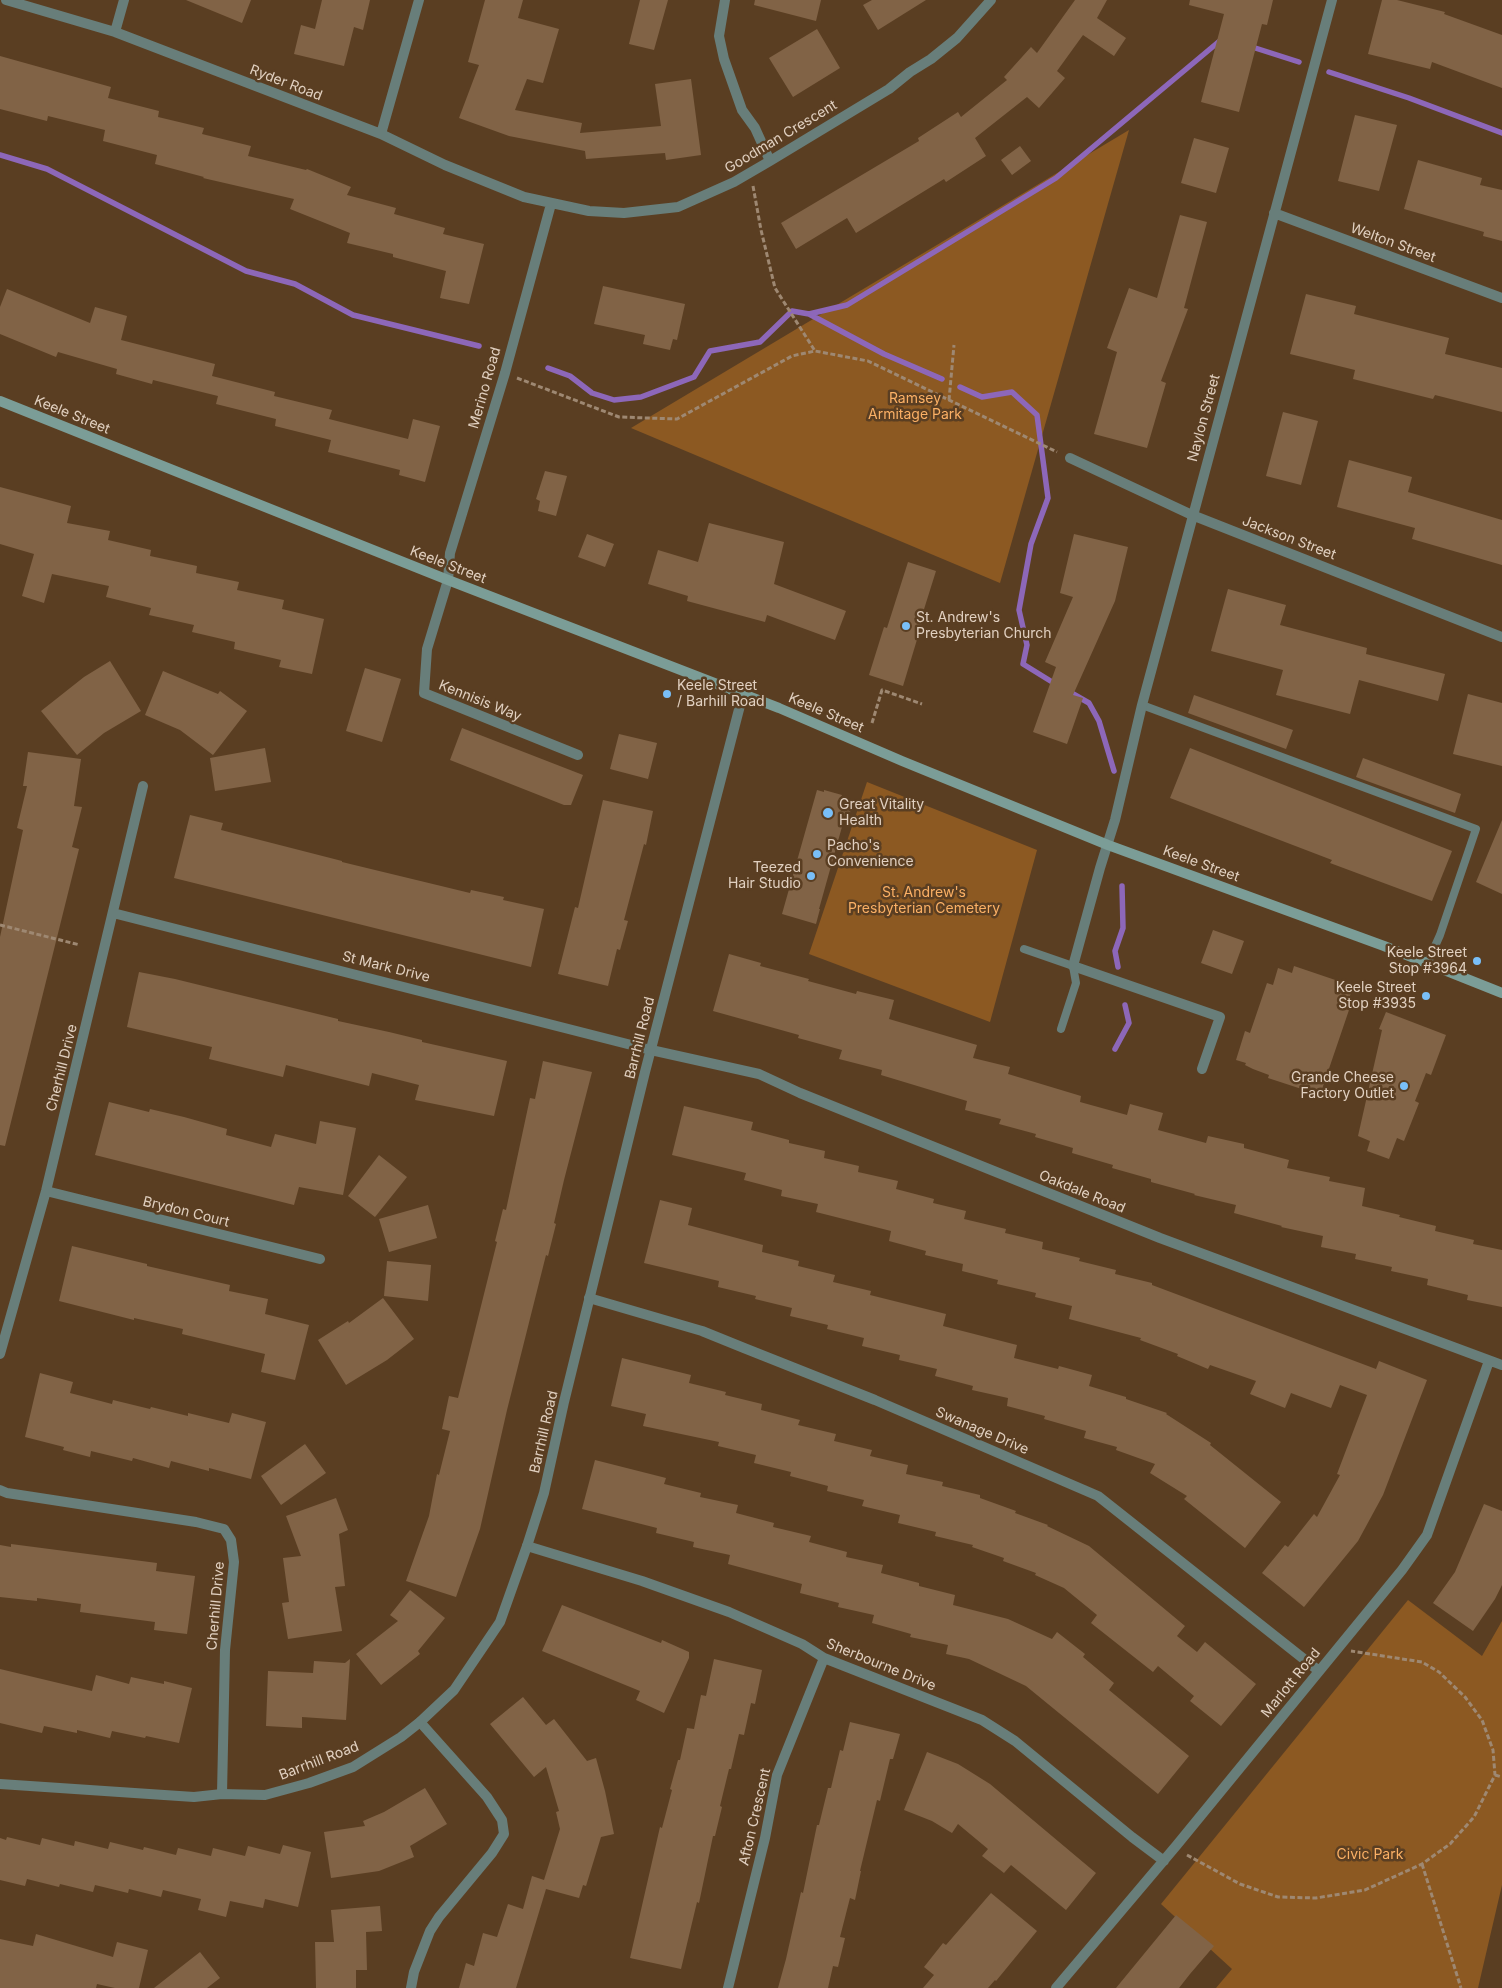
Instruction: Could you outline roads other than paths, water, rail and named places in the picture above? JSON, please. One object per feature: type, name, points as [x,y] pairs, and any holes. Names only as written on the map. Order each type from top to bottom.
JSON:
[{"type":"main road","name":"Keele Street","points":[[0,401],[448,580],[744,694],[1108,845],[1384,946],[1502,993]]},
{"type":"street","name":"Ryder Road","points":[[6,0],[115,32],[381,134],[495,186],[550,204]]},
{"type":"street","points":[[115,32],[124,0]]},
{"type":"street","points":[[381,134],[419,0]]},
{"type":"street","points":[[725,0],[719,36],[724,59],[742,110],[754,128],[770,161]]},
{"type":"street","name":"Goodman Crescent","points":[[550,204],[589,211],[624,213],[678,207],[750,173],[889,89],[957,38],[991,0]]},
{"type":"street","name":"Naylon Street","points":[[1073,966],[1108,845],[1142,705],[1192,515],[1332,0]]},
{"type":"street","name":"Merino Road","points":[[448,580],[450,553],[505,373],[550,204]]},
{"type":"street","name":"Welton Street","points":[[1274,213],[1502,298]]},
{"type":"street","name":"Jackson Street","points":[[1070,458],[1192,515],[1502,637]]},
{"type":"street","name":"Kennisis Way","points":[[448,580],[428,649],[424,693],[578,755]]},
{"type":"street","name":"Barrhill Road","points":[[0,1784],[194,1797],[222,1794],[265,1795],[309,1783],[353,1766],[378,1752],[420,1722],[454,1690],[500,1622],[544,1493],[589,1298],[651,1050],[744,694]]},
{"type":"street","name":"Cherhill Drive","points":[[0,1354],[46,1191],[143,786]]},
{"type":"street","name":"St Mark Drive","points":[[113,913],[651,1050]]},
{"type":"street","points":[[1073,966],[1220,1017],[1202,1069]]},
{"type":"street","name":"Oakdale Road","points":[[651,1050],[759,1074],[800,1093],[1160,1238],[1502,1365]]},
{"type":"street","name":"Brydon Court","points":[[46,1191],[320,1259]]},
{"type":"street","name":"Swanage Drive","points":[[589,1298],[710,1335],[875,1400],[1098,1496],[1319,1671]]},
{"type":"street","name":"Marlott Road","points":[[1056,1988],[1176,1846],[1402,1570],[1427,1536],[1489,1361]]},
{"type":"street","name":"Cherhill Drive","points":[[0,1490],[7,1493],[196,1522],[224,1529],[231,1540],[234,1562],[225,1650],[222,1794]]},
{"type":"street","name":"Sherbourne Drive","points":[[527,1546],[642,1581],[729,1612],[802,1644],[824,1658],[982,1720],[1015,1741],[1132,1837],[1164,1860]]},
{"type":"street","name":"Afton Crescent","points":[[728,1988],[765,1838],[777,1775],[824,1658]]},
{"type":"street","points":[[411,1988],[414,1972],[430,1931],[438,1917],[492,1853],[504,1834],[502,1820],[487,1797],[420,1722]]},
{"type":"lane","points":[[1142,705],[1476,829],[1440,935],[1427,964]]},
{"type":"lane","points":[[1024,949],[1073,966],[1076,983],[1061,1029]]},
{"type":"waterway","points":[[809,314],[847,305],[1056,178],[1222,39]]},
{"type":"waterway","points":[[1249,46],[1299,62]]},
{"type":"waterway","points":[[1329,72],[1409,98],[1502,133]]},
{"type":"waterway","points":[[0,155],[47,169],[246,271],[295,284],[353,315],[479,346]]},
{"type":"waterway","points":[[548,368],[570,376],[592,393],[614,400],[641,397],[694,377],[710,351],[760,342],[792,311],[809,314],[884,354],[942,379]]},
{"type":"waterway","points":[[960,387],[982,397],[1012,392],[1037,415],[1048,498],[1031,544],[1019,610],[1027,645],[1023,664],[1057,685]]},
{"type":"waterway","points":[[1068,691],[1089,703],[1099,721],[1114,771]]},
{"type":"waterway","points":[[1118,967],[1115,951],[1123,928],[1122,886]]},
{"type":"waterway","points":[[1115,1049],[1129,1023],[1125,1005]]},
{"type":"place","name":"St. Andrew's Presbyterian Church","points":[[906,626]]},
{"type":"place","name":"Keele Street / Barhill Road","points":[[667,694]]},
{"type":"place","name":"Great Vitality Health","points":[[828,813]]},
{"type":"place","name":"Pacho's Convenience","points":[[817,854]]},
{"type":"place","name":"Teezed Hair Studio","points":[[811,876]]},
{"type":"place","name":"Keele Street Stop #3964","points":[[1477,961]]},
{"type":"place","name":"Keele Street Stop #3935","points":[[1426,996]]},
{"type":"place","name":"Grande Cheese Factory Outlet","points":[[1404,1086]]},
{"type":"park label","name":"Ramsey Armitage Park","points":[[915,408]]},
{"type":"park label","name":"St. Andrew's Presbyterian Cemetery","points":[[924,902]]},
{"type":"park label","name":"Civic Park","points":[[1370,1855]]}]
